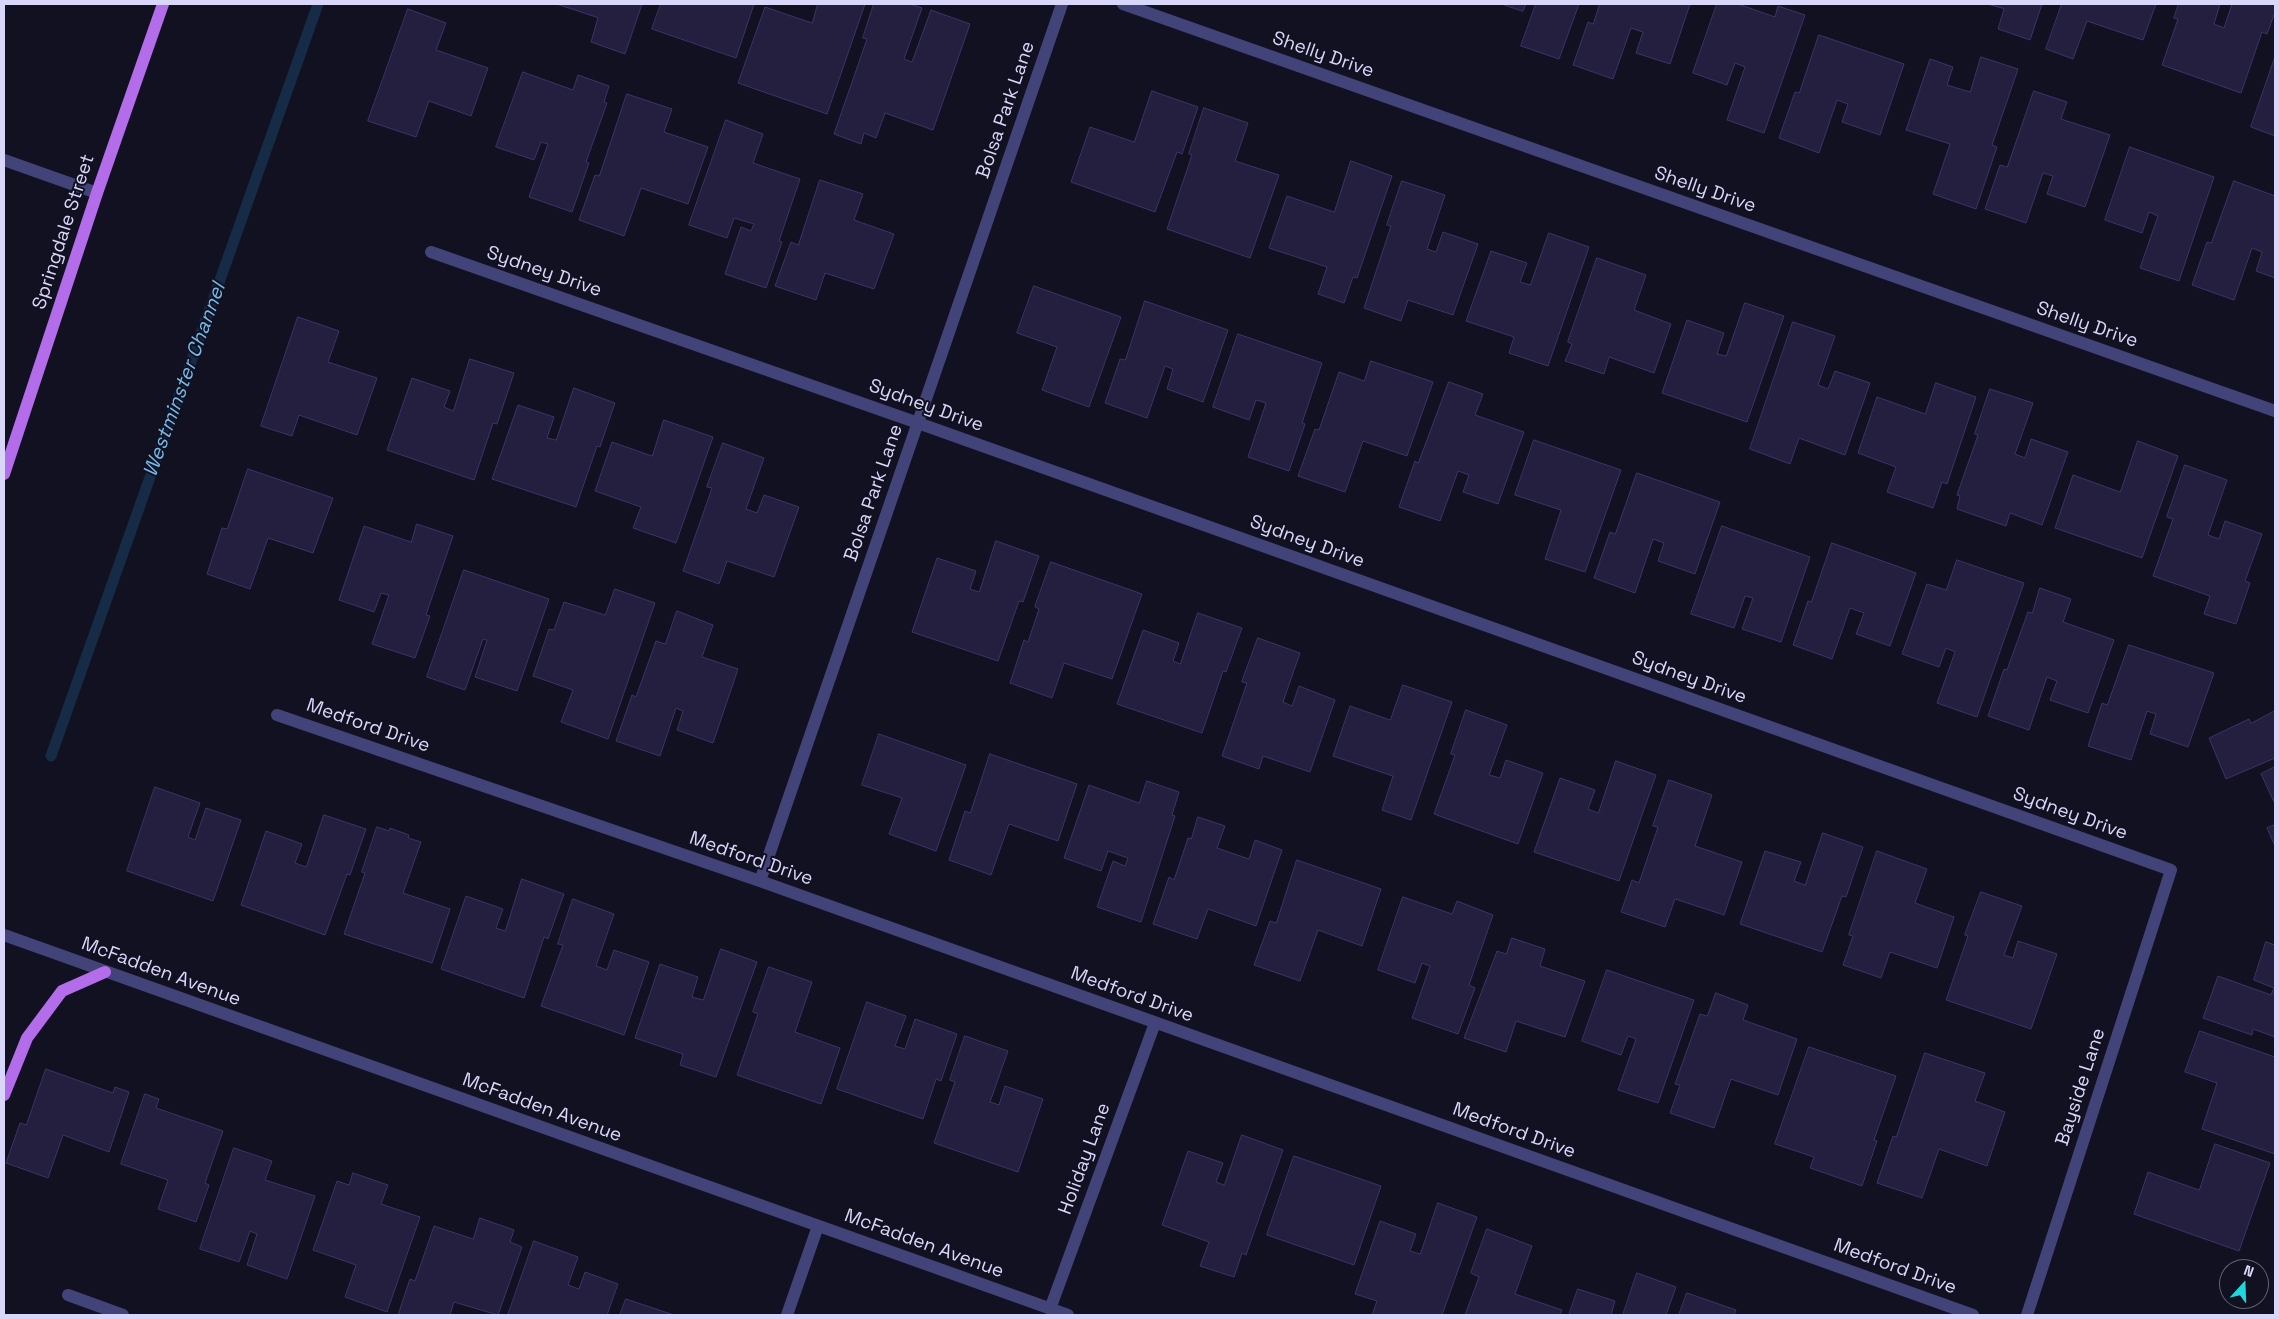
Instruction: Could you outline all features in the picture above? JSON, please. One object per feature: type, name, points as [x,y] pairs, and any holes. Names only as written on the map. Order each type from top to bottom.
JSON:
[{"type":"main road","name":"Springdale Street","points":[[4,474],[97,193],[163,4]]},
{"type":"main road","points":[[4,1096],[27,1038],[62,991],[105,972]]},
{"type":"street","name":"Bolsa Park Lane","points":[[760,881],[1062,4]]},
{"type":"street","name":"Shelly Drive","points":[[1123,4],[2275,411]]},
{"type":"street","points":[[4,160],[97,193]]},
{"type":"street","name":"Sydney Drive","points":[[431,252],[918,423],[2171,870]]},
{"type":"street","name":"Medford Drive","points":[[277,715],[760,881],[1973,1315]]},
{"type":"street","name":"Bayside Lane","points":[[2027,1315],[2171,870]]},
{"type":"street","name":"McFadden Avenue","points":[[4,935],[1068,1315]]},
{"type":"street","name":"Holiday Lane","points":[[1050,1309],[1155,1023]]},
{"type":"street","points":[[787,1315],[818,1226]]},
{"type":"street","points":[[68,1295],[123,1315]]},
{"type":"building","points":[[557,4],[642,4],[625,54],[591,42],[598,18]]},
{"type":"building","points":[[661,4],[754,4],[736,58],[652,29]]},
{"type":"building","points":[[818,4],[865,4],[827,114],[738,83],[765,7],[812,23]]},
{"type":"building","points":[[874,4],[910,4],[922,8],[904,59],[912,62],[931,10],[970,24],[933,130],[885,113],[876,138],[864,133],[861,144],[834,134],[867,39],[863,38]]},
{"type":"building","points":[[1502,4],[1526,4],[1523,11]]},
{"type":"building","points":[[1536,4],[1579,4],[1559,59],[1521,46]]},
{"type":"building","points":[[1600,4],[1690,4],[1670,64],[1636,53],[1643,32],[1631,28],[1613,79],[1573,65],[1588,22],[1593,24]]},
{"type":"building","points":[[1717,4],[1738,4],[1775,17],[1778,6],[1805,15],[1764,133],[1727,120],[1745,67],[1735,63],[1727,85],[1693,73]]},
{"type":"building","points":[[1988,4],[2042,4],[2030,40],[1998,29],[2004,9]]},
{"type":"building","points":[[2062,4],[2156,4],[2143,40],[2087,21],[2073,59],[2046,49]]},
{"type":"building","points":[[2179,4],[2220,4],[2214,24],[2224,28],[2232,4],[2275,4],[2275,12],[2267,34],[2262,32],[2241,93],[2162,65],[2178,19],[2174,18]]},
{"type":"building","points":[[408,9],[446,23],[436,50],[488,68],[471,116],[429,101],[416,137],[368,121]]},
{"type":"building","points":[[1819,35],[1904,64],[1880,135],[1842,122],[1848,104],[1837,100],[1819,153],[1779,138],[1795,92],[1799,93]]},
{"type":"building","points":[[1981,57],[2018,69],[1992,145],[1997,147],[1976,209],[1933,194],[1950,144],[1906,130],[1930,59],[1953,67],[1947,85],[1970,92]]},
{"type":"building","points":[[2275,57],[2275,136],[2251,127]]},
{"type":"building","points":[[523,72],[573,90],[578,75],[609,86],[604,102],[607,103],[586,162],[589,163],[572,212],[529,197],[548,144],[541,142],[534,160],[496,147]]},
{"type":"building","points":[[1152,91],[1198,107],[1182,154],[1177,152],[1155,212],[1071,182],[1090,127],[1134,142]]},
{"type":"building","points":[[2034,91],[2067,102],[2061,119],[2110,135],[2085,207],[2047,194],[2053,176],[2043,173],[2026,223],[1985,209],[2000,165],[2007,167]]},
{"type":"building","points":[[627,94],[672,109],[664,132],[708,147],[688,204],[641,188],[624,236],[579,220],[595,175],[599,176]]},
{"type":"building","points":[[1204,108],[1248,123],[1235,161],[1279,175],[1250,258],[1167,229],[1192,155],[1189,154]]},
{"type":"building","points":[[726,120],[763,134],[753,163],[800,179],[779,241],[782,242],[766,288],[725,274],[741,227],[751,231],[754,224],[734,218],[727,238],[689,225]]},
{"type":"building","points":[[2130,147],[2214,177],[2179,281],[2140,268],[2158,216],[2149,212],[2142,233],[2105,220]]},
{"type":"building","points":[[1351,161],[1392,176],[1357,278],[1353,277],[1344,303],[1318,294],[1327,267],[1269,248],[1287,196],[1334,212]]},
{"type":"building","points":[[820,180],[863,194],[854,220],[894,234],[874,289],[825,273],[816,300],[775,286],[791,242],[798,245]]},
{"type":"building","points":[[1402,181],[1445,195],[1427,249],[1436,252],[1443,232],[1478,244],[1453,315],[1408,300],[1401,321],[1364,308],[1391,226],[1387,225]]},
{"type":"building","points":[[2234,181],[2275,196],[2275,278],[2256,271],[2262,252],[2252,248],[2234,300],[2192,285],[2207,242],[2211,243]]},
{"type":"building","points":[[1549,233],[1589,247],[1548,366],[1509,353],[1514,337],[1466,321],[1491,251],[1527,263],[1520,282],[1530,285]]},
{"type":"building","points":[[1597,258],[1646,275],[1634,310],[1671,324],[1654,373],[1609,357],[1604,374],[1565,361],[1572,344],[1568,342]]},
{"type":"building","points":[[1034,286],[1121,317],[1089,407],[1042,390],[1057,347],[1017,333]]},
{"type":"building","points":[[1145,301],[1228,330],[1203,402],[1167,389],[1173,369],[1165,366],[1147,418],[1105,403],[1120,359],[1125,360]]},
{"type":"building","points":[[1745,303],[1784,316],[1747,422],[1662,393],[1687,320],[1724,333],[1717,354],[1726,356]]},
{"type":"building","points":[[298,317],[339,331],[328,362],[377,378],[357,435],[299,415],[292,436],[261,426]]},
{"type":"building","points":[[1793,322],[1835,336],[1818,385],[1828,389],[1835,371],[1870,383],[1845,455],[1799,438],[1790,464],[1750,449]]},
{"type":"building","points":[[1238,334],[1322,363],[1302,423],[1305,424],[1289,471],[1248,457],[1266,403],[1256,400],[1249,420],[1213,407]]},
{"type":"building","points":[[470,359],[514,373],[497,424],[493,423],[474,480],[387,450],[412,378],[450,391],[444,407],[453,411]]},
{"type":"building","points":[[1371,361],[1433,382],[1407,456],[1363,441],[1345,492],[1298,476],[1315,429],[1319,430],[1339,372],[1364,381]]},
{"type":"building","points":[[1449,382],[1483,394],[1475,415],[1524,432],[1498,504],[1463,492],[1469,475],[1458,471],[1440,521],[1399,507],[1415,461],[1418,463]]},
{"type":"building","points":[[1936,383],[1976,397],[1947,484],[1942,482],[1933,508],[1887,492],[1896,467],[1858,453],[1877,397],[1925,414]]},
{"type":"building","points":[[574,388],[615,403],[600,447],[597,446],[576,507],[492,479],[518,405],[554,417],[547,438],[556,440]]},
{"type":"building","points":[[1990,389],[2033,403],[2015,454],[2025,458],[2031,439],[2068,452],[2042,525],[2010,513],[2006,526],[1957,509],[1960,496],[1957,495],[1978,435],[1975,434]]},
{"type":"building","points":[[664,420],[713,437],[676,543],[633,528],[641,507],[595,491],[612,442],[652,456]]},
{"type":"building","points":[[1534,440],[1621,470],[1585,572],[1545,559],[1561,510],[1515,495]]},
{"type":"building","points":[[2138,441],[2178,456],[2142,558],[2055,528],[2073,475],[2120,492]]},
{"type":"building","points":[[723,443],[764,458],[746,509],[757,513],[764,495],[799,507],[774,577],[727,561],[719,584],[683,571],[712,488],[707,487]]},
{"type":"building","points":[[2185,465],[2227,480],[2208,535],[2219,539],[2225,521],[2262,534],[2245,581],[2250,583],[2236,624],[2204,614],[2210,596],[2153,576],[2173,519],[2167,517]]},
{"type":"building","points":[[248,469],[333,498],[313,553],[268,538],[250,589],[207,574],[222,528],[227,529]]},
{"type":"building","points":[[1637,473],[1720,502],[1695,574],[1658,561],[1664,543],[1653,539],[1635,593],[1594,578],[1610,532],[1615,534]]},
{"type":"building","points":[[417,524],[453,536],[426,615],[430,616],[415,658],[372,644],[389,595],[381,593],[374,612],[339,600],[364,526],[411,542]]},
{"type":"building","points":[[1722,526],[1810,557],[1781,642],[1742,629],[1753,598],[1745,596],[1734,628],[1691,614]]},
{"type":"building","points":[[996,541],[1039,556],[1023,602],[1019,601],[998,661],[912,632],[937,558],[976,571],[970,589],[979,592]]},
{"type":"building","points":[[1832,543],[1916,573],[1890,646],[1856,634],[1864,613],[1850,608],[1832,659],[1793,645],[1808,601],[1811,602]]},
{"type":"building","points":[[1957,560],[2024,583],[1977,717],[1937,703],[1955,652],[1946,648],[1939,667],[1902,654],[1927,584],[1946,590]]},
{"type":"building","points":[[1051,562],[1142,594],[1112,679],[1064,663],[1052,698],[1010,683],[1024,640],[1028,642],[1039,609],[1035,607]]},
{"type":"building","points":[[464,570],[549,599],[517,691],[475,677],[487,640],[483,639],[465,690],[427,677]]},
{"type":"building","points":[[2040,588],[2071,599],[2063,622],[2114,640],[2088,713],[2050,700],[2057,681],[2047,677],[2029,730],[1988,716],[2004,669],[2007,670],[2028,612],[2032,613]]},
{"type":"building","points":[[615,589],[655,603],[608,739],[561,722],[573,690],[533,676],[549,629],[554,630],[564,602],[605,615]]},
{"type":"building","points":[[677,611],[713,625],[702,657],[738,669],[713,743],[677,730],[683,711],[676,708],[660,756],[616,741],[632,695],[636,697],[656,641],[665,644]]},
{"type":"building","points":[[1198,613],[1242,628],[1226,672],[1223,671],[1202,733],[1117,704],[1143,630],[1179,643],[1173,661],[1180,664]]},
{"type":"building","points":[[1258,638],[1300,653],[1283,702],[1292,706],[1299,686],[1335,700],[1310,772],[1263,756],[1259,769],[1222,756],[1247,683],[1242,682]]},
{"type":"building","points":[[2129,645],[2214,673],[2188,747],[2150,734],[2156,714],[2147,711],[2131,760],[2088,746],[2102,703],[2107,705]]},
{"type":"building","points":[[1403,685],[1452,702],[1411,820],[1382,810],[1393,776],[1333,756],[1350,706],[1390,720]]},
{"type":"building","points":[[1466,710],[1507,725],[1489,775],[1500,778],[1506,760],[1543,773],[1518,844],[1434,814],[1455,755],[1451,754]]},
{"type":"building","points":[[2275,711],[2275,758],[2226,779],[2209,738],[2249,719],[2251,723]]},
{"type":"building","points":[[879,734],[966,765],[936,851],[889,834],[902,798],[862,785]]},
{"type":"building","points":[[990,754],[1077,784],[1058,841],[1009,824],[991,875],[949,860],[965,811],[970,813]]},
{"type":"building","points":[[1616,761],[1656,775],[1619,881],[1534,852],[1560,778],[1595,790],[1588,809],[1598,813]]},
{"type":"building","points":[[2275,767],[2275,804],[2261,774]]},
{"type":"building","points":[[1669,780],[1712,795],[1695,846],[1742,862],[1724,915],[1675,899],[1665,927],[1621,912],[1632,880],[1639,883],[1658,827],[1653,826]]},
{"type":"building","points":[[1147,781],[1179,792],[1172,815],[1175,816],[1141,922],[1097,907],[1113,861],[1125,866],[1128,858],[1108,851],[1101,871],[1064,858],[1089,785],[1139,803]]},
{"type":"building","points":[[155,787],[200,803],[188,837],[195,840],[206,808],[241,820],[213,901],[127,871]]},
{"type":"building","points":[[324,815],[366,829],[350,875],[347,874],[325,935],[241,905],[266,831],[302,844],[295,863],[306,867]]},
{"type":"building","points":[[1198,817],[1225,826],[1217,848],[1249,859],[1255,840],[1282,850],[1256,926],[1208,909],[1197,939],[1153,924],[1169,877],[1174,880],[1188,838],[1191,839]]},
{"type":"building","points":[[2275,825],[2275,846],[2267,828]]},
{"type":"building","points":[[377,827],[389,831],[390,828],[409,835],[408,838],[421,842],[403,893],[450,909],[432,963],[344,934],[365,873],[362,872]]},
{"type":"building","points":[[1823,833],[1863,847],[1846,897],[1842,896],[1822,952],[1740,924],[1765,851],[1801,862],[1794,881],[1805,885]]},
{"type":"building","points":[[1877,851],[1927,869],[1915,903],[1954,917],[1937,968],[1890,952],[1881,978],[1843,965],[1853,936],[1849,935]]},
{"type":"building","points":[[1297,860],[1381,889],[1362,946],[1318,930],[1300,981],[1254,965],[1270,921],[1276,923]]},
{"type":"building","points":[[522,879],[564,894],[548,939],[544,937],[524,998],[441,969],[466,896],[503,909],[496,928],[505,931]]},
{"type":"building","points":[[1981,892],[2022,906],[2004,955],[2013,958],[2018,941],[2057,954],[2031,1029],[1946,1000],[1968,936],[1965,935]]},
{"type":"building","points":[[1403,897],[1452,914],[1457,901],[1493,915],[1469,985],[1475,988],[1458,1034],[1412,1018],[1430,966],[1422,963],[1415,983],[1378,970]]},
{"type":"building","points":[[573,899],[614,914],[596,966],[607,970],[614,950],[649,962],[624,1035],[541,1006],[563,945],[558,944]]},
{"type":"building","points":[[1512,938],[1545,949],[1540,966],[1585,981],[1565,1037],[1516,1021],[1506,1052],[1464,1038],[1497,951],[1506,954]]},
{"type":"building","points":[[2266,942],[2275,945],[2275,1037],[2253,1029],[2252,1035],[2203,1018],[2218,976],[2271,995],[2274,988],[2254,980]]},
{"type":"building","points":[[721,949],[757,962],[716,1077],[680,1065],[683,1054],[635,1038],[660,964],[698,977],[692,997],[703,1000]]},
{"type":"building","points":[[769,967],[812,982],[795,1032],[840,1048],[821,1104],[737,1075],[758,1014],[753,1012]]},
{"type":"building","points":[[1607,970],[1694,1000],[1658,1103],[1618,1090],[1636,1039],[1628,1036],[1621,1055],[1582,1041]]},
{"type":"building","points":[[1716,993],[1748,1005],[1743,1020],[1797,1039],[1778,1095],[1731,1079],[1714,1128],[1670,1113],[1680,1085],[1675,1084],[1700,1014],[1707,1016]]},
{"type":"building","points":[[867,1002],[906,1016],[895,1046],[905,1049],[915,1019],[957,1034],[941,1081],[936,1079],[923,1119],[837,1089]]},
{"type":"building","points":[[2200,1031],[2275,1057],[2275,1154],[2202,1129],[2217,1083],[2185,1072]]},
{"type":"building","points":[[965,1036],[1008,1051],[990,1102],[999,1105],[1005,1086],[1043,1099],[1018,1172],[934,1143],[955,1082],[950,1080]]},
{"type":"building","points":[[1809,1047],[1896,1076],[1874,1140],[1877,1141],[1862,1186],[1810,1168],[1814,1157],[1775,1144]]},
{"type":"building","points":[[1925,1053],[1985,1073],[1975,1101],[2005,1112],[1987,1166],[1939,1149],[1922,1198],[1877,1183],[1893,1136],[1896,1137]]},
{"type":"building","points":[[46,1069],[113,1093],[115,1087],[129,1092],[109,1152],[63,1135],[48,1178],[6,1163],[20,1123],[26,1125]]},
{"type":"building","points":[[145,1094],[159,1099],[156,1108],[223,1131],[205,1183],[209,1185],[196,1222],[158,1209],[168,1180],[121,1164]]},
{"type":"building","points":[[1242,1135],[1283,1150],[1246,1255],[1242,1253],[1234,1277],[1200,1266],[1209,1242],[1162,1225],[1188,1151],[1223,1163],[1216,1182],[1224,1185]]},
{"type":"building","points":[[2215,1144],[2270,1163],[2239,1251],[2134,1214],[2148,1172],[2199,1190]]},
{"type":"building","points":[[234,1148],[272,1161],[265,1180],[315,1196],[287,1279],[247,1265],[257,1234],[250,1231],[239,1262],[200,1249]]},
{"type":"building","points":[[1294,1156],[1381,1186],[1354,1265],[1267,1235]]},
{"type":"building","points":[[353,1173],[388,1185],[381,1204],[420,1217],[387,1312],[345,1297],[356,1265],[313,1250],[337,1181],[349,1185]]},
{"type":"building","points":[[1438,1203],[1477,1217],[1442,1315],[1372,1315],[1377,1301],[1355,1294],[1380,1221],[1416,1234],[1410,1251],[1420,1254]]},
{"type":"building","points":[[480,1218],[514,1230],[510,1242],[522,1247],[498,1315],[454,1302],[450,1315],[398,1315],[410,1279],[415,1281],[434,1226],[473,1239]]},
{"type":"building","points":[[1487,1229],[1532,1246],[1515,1294],[1562,1310],[1560,1315],[1465,1315],[1479,1277],[1471,1273]]},
{"type":"building","points":[[534,1241],[578,1257],[568,1285],[579,1289],[585,1272],[618,1284],[607,1315],[508,1315]]},
{"type":"building","points":[[1637,1273],[1676,1287],[1666,1315],[1623,1315]]},
{"type":"building","points":[[1578,1289],[1615,1301],[1611,1315],[1569,1315]]},
{"type":"building","points":[[1687,1293],[1736,1310],[1734,1315],[1679,1315]]},
{"type":"building","points":[[626,1299],[674,1315],[620,1315]]},
{"type":"waterway","name":"Westminster Channel","points":[[51,756],[318,4]]}]
